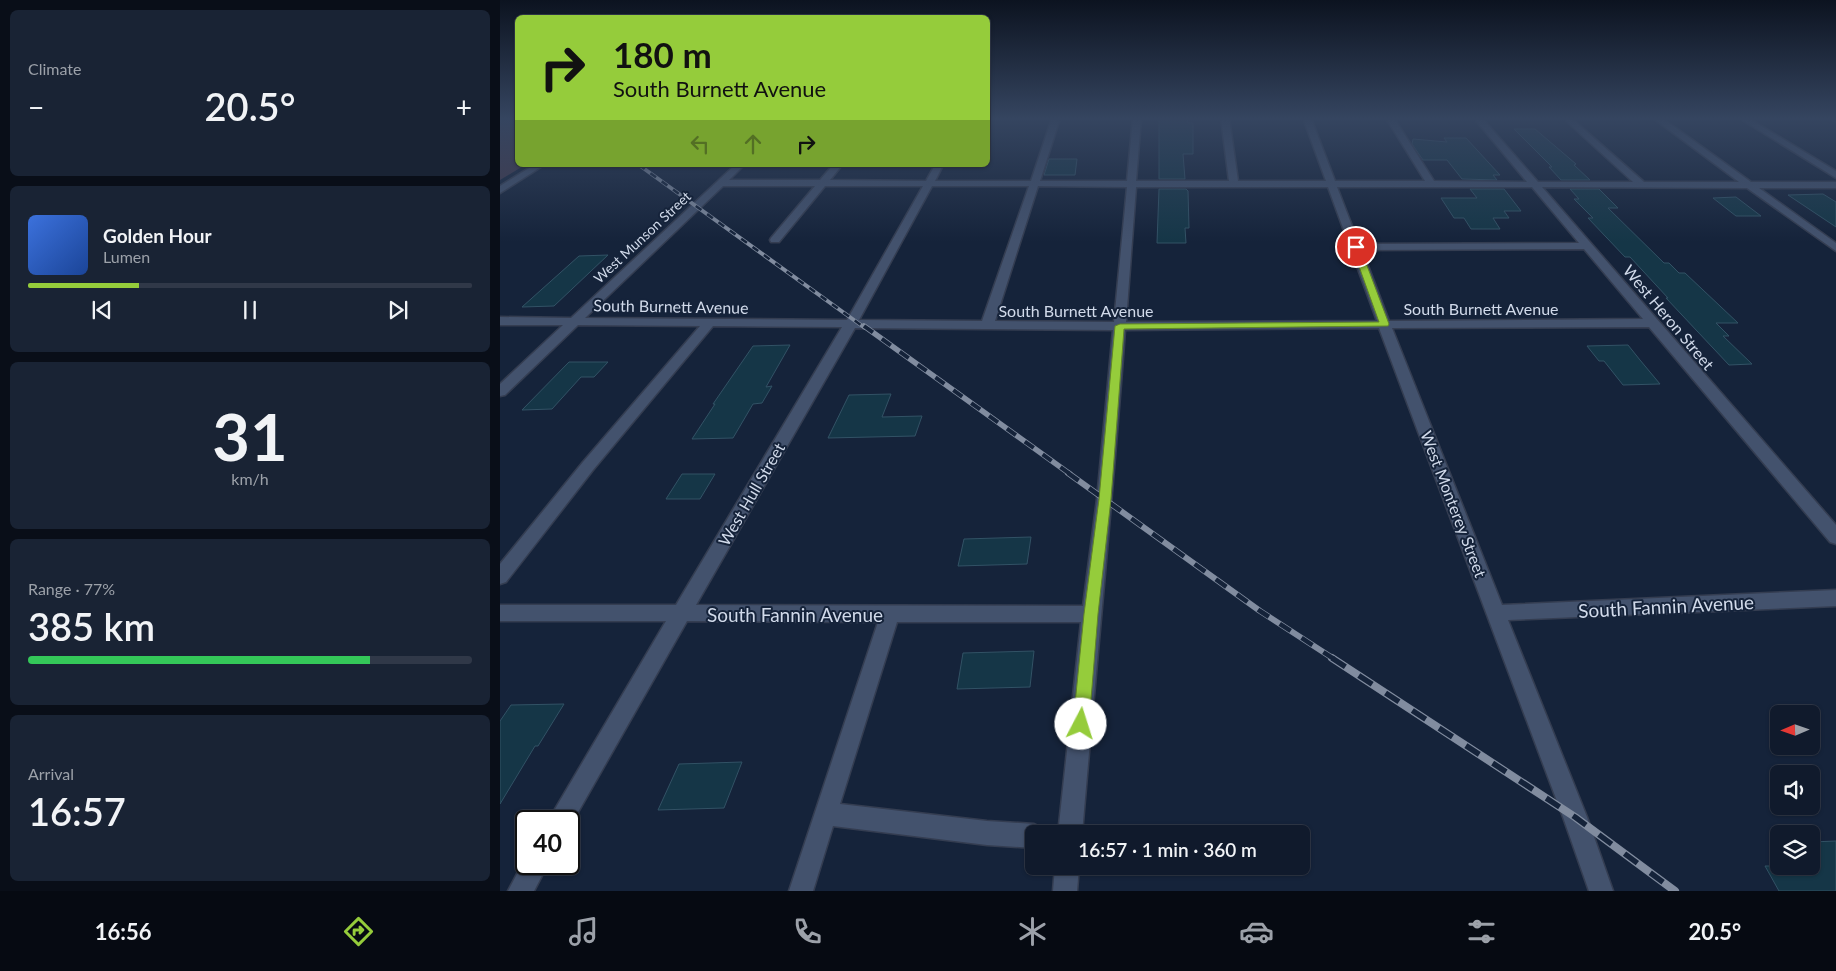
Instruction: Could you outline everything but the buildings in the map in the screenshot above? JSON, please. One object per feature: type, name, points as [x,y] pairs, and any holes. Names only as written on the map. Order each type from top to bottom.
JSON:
[{"type":"street","points":[[988,326],[1042,160]]},
{"type":"street","points":[[1071,825],[1091,614],[1105,499],[1134,160]]},
{"type":"street","points":[[1231,160],[1234,184]]},
{"type":"street","name":"West Monterey Street","points":[[1323,160],[1384,324],[1497,613],[1601,891]]},
{"type":"street","points":[[1416,160],[1431,184]]},
{"type":"street","name":"West Heron Street","points":[[1514,160],[1836,537]]},
{"type":"street","points":[[1614,160],[1642,185]]},
{"type":"street","points":[[1713,160],[1836,248]]},
{"type":"street","points":[[1811,160],[1836,175]]},
{"type":"street","points":[[500,190],[537,167]]},
{"type":"street","name":"West Munson Street","points":[[500,392],[738,167]]},
{"type":"street","points":[[775,240],[836,167]]},
{"type":"street","name":"West Hull Street","points":[[566,810],[850,325],[938,167]]},
{"type":"street","points":[[721,183],[1836,185]]},
{"type":"street","points":[[1356,247],[1587,246]]},
{"type":"street","name":"South Burnett Avenue","points":[[500,322],[574,321],[988,326],[1652,323]]},
{"type":"street","points":[[500,577],[588,466],[709,323]]},
{"type":"street","name":"South Fannin Avenue","points":[[1497,613],[1836,598]]},
{"type":"street","name":"South Fannin Avenue","points":[[500,613],[1091,614]]},
{"type":"street","points":[[801,891],[890,614]]},
{"type":"street","points":[[826,814],[987,833],[1025,835]]},
{"type":"street","points":[[520,891],[529,875]]},
{"type":"street","points":[[1065,891],[1066,875]]},
{"type":"shaded area","points":[[500,160],[515,160],[515,167],[522,167],[500,180]]},
{"type":"railway","points":[[642,167],[865,328]]},
{"type":"railway","points":[[864,326],[1070,474]]},
{"type":"railway","points":[[1068,473],[1260,611],[1334,659]]},
{"type":"railway","points":[[1332,658],[1575,817],[1675,891]]},
{"type":"route","points":[[1081,724],[1091,614],[1105,499],[1120,326],[1384,324],[1356,247]]}]
